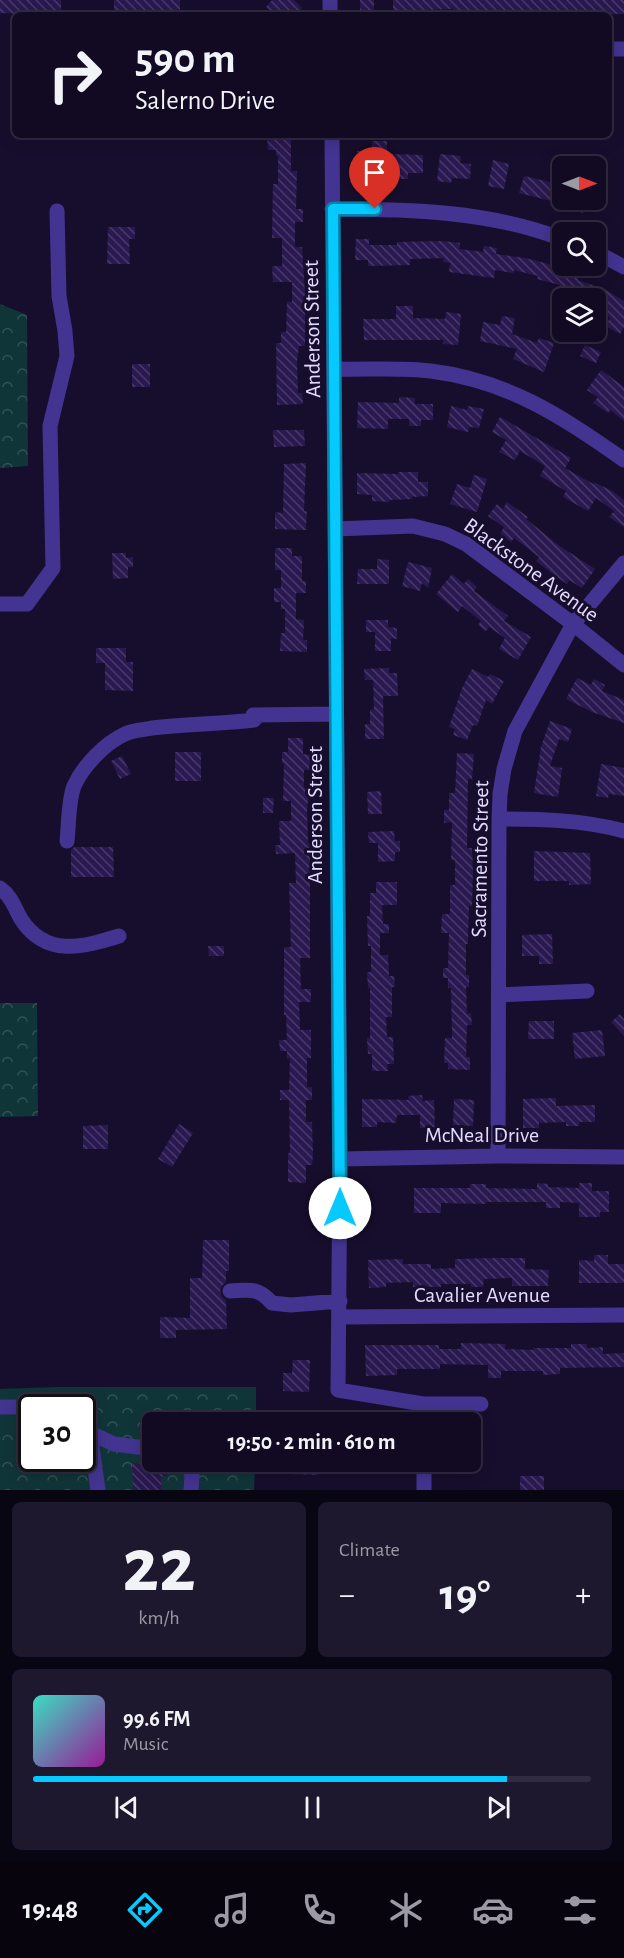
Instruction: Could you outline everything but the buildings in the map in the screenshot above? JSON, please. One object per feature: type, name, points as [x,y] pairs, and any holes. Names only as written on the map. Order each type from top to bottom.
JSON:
[{"type":"street","name":"Anderson Street","points":[[332,138],[340,1159],[338,1390],[423,1404]]},
{"type":"street","points":[[333,209],[447,212],[499,222],[552,236]]},
{"type":"street","points":[[0,604],[27,604],[53,568],[50,426],[67,356],[59,297],[57,211]]},
{"type":"street","points":[[606,257],[624,267]]},
{"type":"street","points":[[334,369],[429,370],[482,381],[532,401],[566,420],[624,460]]},
{"type":"street","name":"Blackstone Avenue","points":[[335,529],[412,526],[445,534],[466,544],[624,665]]},
{"type":"street","name":"Sacramento Street","points":[[498,1156],[499,819],[504,769],[515,731],[573,624],[624,563]]},
{"type":"street","points":[[67,841],[74,788],[84,770],[112,742],[127,733],[167,726],[254,720],[256,715],[336,714]]},
{"type":"street","points":[[499,819],[564,820],[597,824],[624,831]]},
{"type":"street","points":[[0,888],[9,895],[20,918],[28,927],[49,943],[71,947],[83,946],[119,936]]},
{"type":"street","points":[[499,994],[587,991]]},
{"type":"street","name":"McNeal Drive","points":[[340,1159],[498,1156],[624,1157]]},
{"type":"street","points":[[230,1291],[255,1290],[264,1293],[272,1303],[291,1305],[340,1301]]},
{"type":"street","name":"Cavalier Avenue","points":[[340,1317],[624,1315]]},
{"type":"street","points":[[423,1412],[423,1404],[481,1404]]},
{"type":"street","points":[[0,1407],[18,1407]]},
{"type":"street","points":[[96,1436],[114,1444],[142,1448]]},
{"type":"street","points":[[94,1472],[98,1490]]},
{"type":"street","points":[[191,1472],[191,1490]]},
{"type":"street","points":[[424,1472],[424,1490]]},
{"type":"green space","points":[[0,304],[27,315],[28,466],[0,468]]},
{"type":"green space","points":[[0,1003],[37,1003],[38,1116],[0,1117]]},
{"type":"green space","points":[[256,1387],[256,1412],[142,1412],[142,1472],[255,1472],[254,1490],[0,1490],[0,1413],[18,1412],[18,1472],[96,1472],[96,1394],[18,1394],[18,1401],[0,1401],[0,1389]]},
{"type":"route","points":[[340,1208],[333,209],[375,209]]}]
